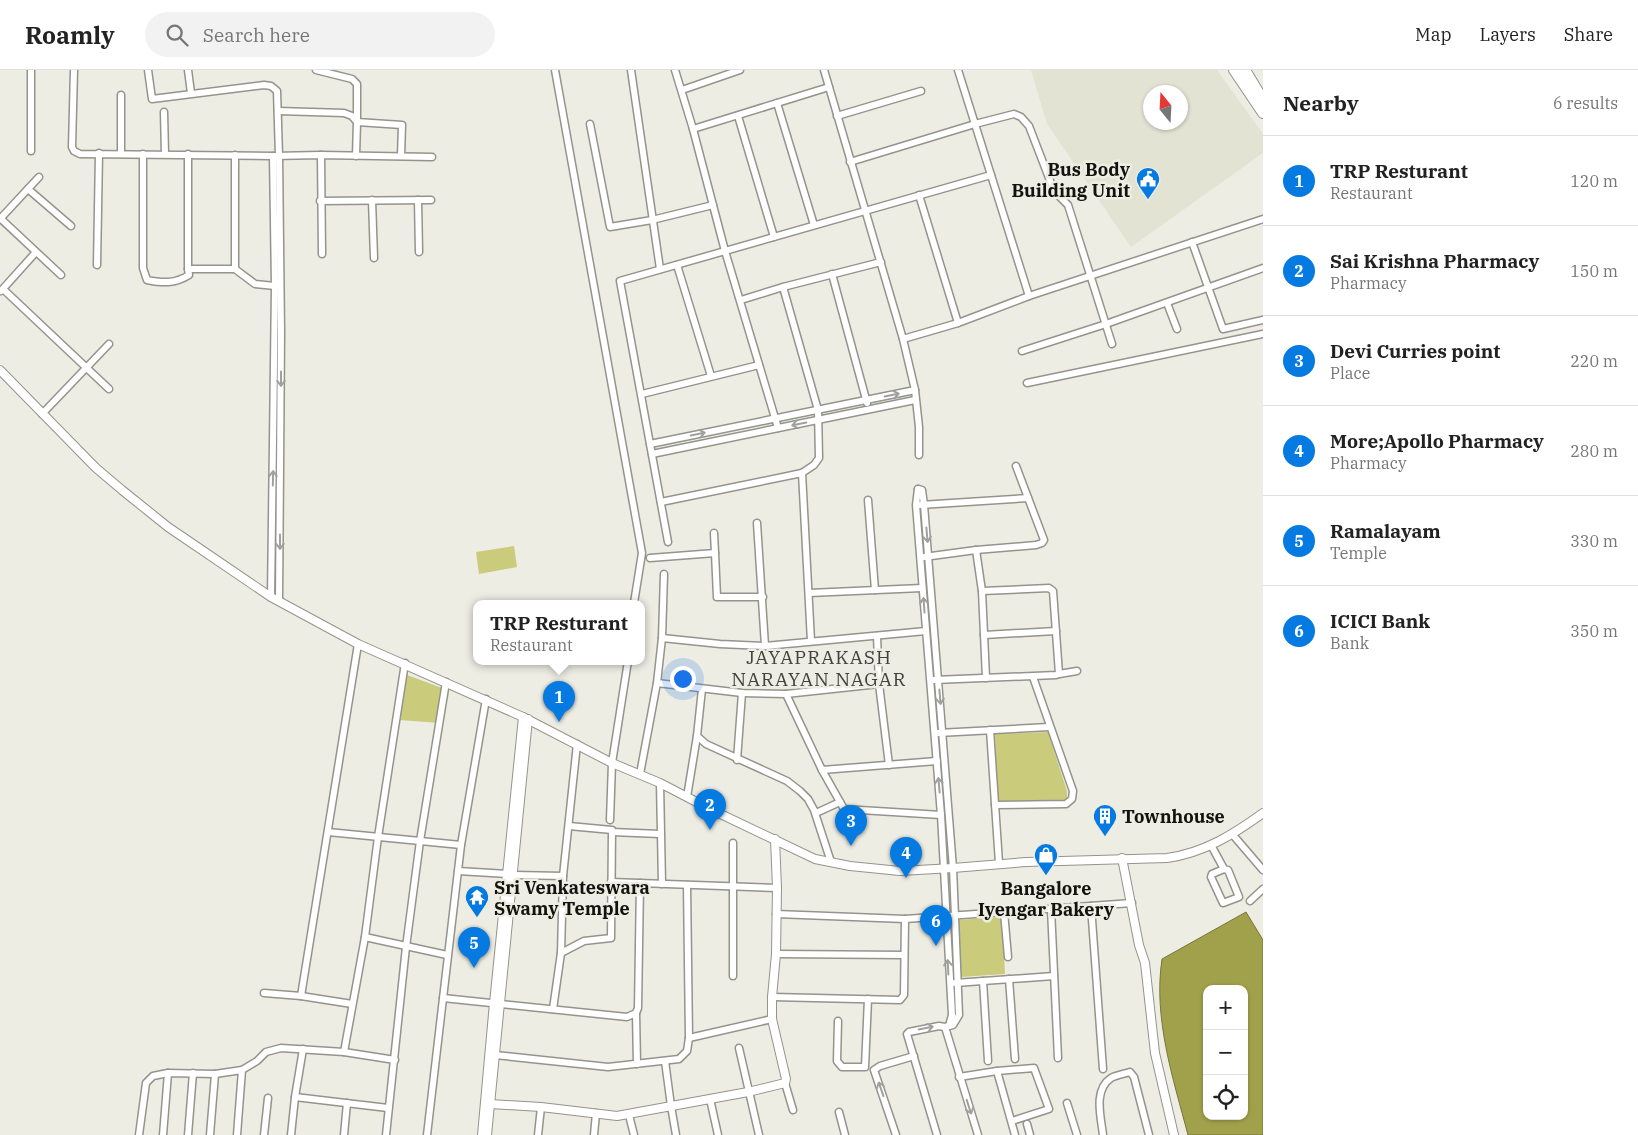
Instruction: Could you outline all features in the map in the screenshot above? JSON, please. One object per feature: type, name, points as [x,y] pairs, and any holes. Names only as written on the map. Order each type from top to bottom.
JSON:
[{"type":"main road","points":[[1234,70],[1263,113]]},
{"type":"main road","points":[[1245,70],[1263,100]]},
{"type":"street","points":[[31,70],[31,151]]},
{"type":"street","points":[[74,70],[72,147],[74,151],[80,154],[432,157]]},
{"type":"street","points":[[148,70],[152,98],[264,85],[271,86],[277,91],[271,597]]},
{"type":"street","points":[[188,70],[191,93]]},
{"type":"street","points":[[316,70],[352,79],[357,84],[356,156]]},
{"type":"street","points":[[555,70],[642,553],[634,600]]},
{"type":"street","points":[[631,70],[660,269]]},
{"type":"street","points":[[675,70],[693,129],[725,251],[778,428]]},
{"type":"street","points":[[682,90],[740,70]]},
{"type":"street","points":[[824,70],[903,339],[915,390],[919,427],[919,455]]},
{"type":"street","points":[[958,70],[1029,296]]},
{"type":"street","points":[[693,129],[829,88]]},
{"type":"street","points":[[837,116],[921,91]]},
{"type":"street","points":[[120,154],[121,95]]},
{"type":"street","points":[[777,103],[814,225]]},
{"type":"street","points":[[278,111],[344,114],[352,116],[357,122],[402,125],[401,156]]},
{"type":"street","points":[[164,112],[165,154]]},
{"type":"street","points":[[850,162],[975,124],[1014,114],[1021,116],[1029,126],[1054,191],[1068,205],[1112,344]]},
{"type":"street","points":[[738,116],[774,237]]},
{"type":"street","points":[[590,124],[610,227],[652,220],[713,205]]},
{"type":"street","points":[[97,265],[99,153]]},
{"type":"street","points":[[143,154],[143,268],[146,280],[160,282],[179,282],[189,275],[188,154]]},
{"type":"street","points":[[235,155],[236,269]]},
{"type":"street","points":[[321,155],[322,254]]},
{"type":"street","points":[[276,156],[281,332],[279,602]]},
{"type":"street","points":[[668,542],[620,281],[991,175]]},
{"type":"street","points":[[39,177],[0,219],[61,275]]},
{"type":"street","points":[[28,189],[70,226]]},
{"type":"street","points":[[919,195],[958,322]]},
{"type":"street","points":[[372,200],[374,258]]},
{"type":"street","points":[[418,200],[419,252]]},
{"type":"street","points":[[320,201],[431,200]]},
{"type":"street","points":[[903,339],[1263,219]]},
{"type":"street","points":[[1192,242],[1223,328],[1263,320]]},
{"type":"street","points":[[36,252],[1,290],[110,389]]},
{"type":"street","points":[[741,300],[880,262]]},
{"type":"street","points":[[677,265],[711,376]]},
{"type":"street","points":[[1022,351],[1167,303],[1263,268]]},
{"type":"street","points":[[188,269],[236,269],[255,284],[275,286]]},
{"type":"street","points":[[832,274],[869,410]]},
{"type":"street","points":[[661,502],[802,472],[814,466],[819,458],[818,410],[783,287]]},
{"type":"street","points":[[1167,303],[1177,329]]},
{"type":"street","points":[[1027,383],[1263,334]]},
{"type":"street","points":[[42,414],[110,344]]},
{"type":"street","points":[[642,394],[759,365]]},
{"type":"street","points":[[0,370],[96,468],[122,490],[168,527],[279,602],[358,644],[486,699],[612,763],[660,783],[815,859],[850,866],[900,870],[953,868],[999,863],[1167,858],[1185,855],[1233,835],[1263,813]]},
{"type":"street","points":[[650,444],[915,390]]},
{"type":"street","points":[[652,454],[916,400]]},
{"type":"street","points":[[920,557],[1042,543],[1044,540],[1016,466]]},
{"type":"street","points":[[802,472],[811,642]]},
{"type":"street","points":[[937,1135],[907,1035],[909,1032],[939,1026],[947,1027],[953,1025],[958,1018],[953,868],[924,505],[920,489],[918,489],[916,505],[941,815],[952,1015],[947,1027],[959,1077],[978,1135]]},
{"type":"street","points":[[916,505],[1028,498]]},
{"type":"street","points":[[868,500],[875,590]]},
{"type":"street","points":[[757,523],[765,646]]},
{"type":"street","points":[[714,533],[717,597],[763,597]]},
{"type":"street","points":[[976,550],[982,591],[986,678]]},
{"type":"street","points":[[650,558],[715,553]]},
{"type":"street","points":[[640,774],[657,683],[662,638],[664,574]]},
{"type":"street","points":[[809,593],[922,588]]},
{"type":"street","points":[[982,591],[1051,589],[1054,595],[1059,674]]},
{"type":"street","points":[[662,638],[765,646],[926,631]]},
{"type":"street","points":[[984,635],[1056,631]]},
{"type":"street","points":[[877,636],[879,684],[889,765]]},
{"type":"street","points":[[302,996],[358,644]]},
{"type":"street","points":[[344,1052],[365,937],[378,837],[405,663]]},
{"type":"street","points":[[610,820],[612,763],[627,665]]},
{"type":"street","points":[[930,680],[1033,677],[1077,671]]},
{"type":"street","points":[[995,805],[1066,804],[1072,799],[1073,791],[1033,677]]},
{"type":"street","points":[[386,1135],[406,947],[420,841],[446,682]]},
{"type":"street","points":[[657,683],[742,693],[786,694],[879,684]]},
{"type":"street","points":[[687,797],[697,736],[702,689]]},
{"type":"street","points":[[737,760],[742,693]]},
{"type":"street","points":[[786,694],[822,770],[842,807],[847,811],[941,815]]},
{"type":"street","points":[[427,1135],[461,845],[486,699]]},
{"type":"street","points":[[482,1135],[526,718]]},
{"type":"street","points":[[934,733],[1049,727]]},
{"type":"street","points":[[990,730],[999,863]]},
{"type":"street","points":[[697,736],[706,744],[737,760],[787,781],[800,791],[808,799],[816,814],[831,862]]},
{"type":"street","points":[[553,1008],[561,954],[563,876],[577,744]]},
{"type":"street","points":[[822,770],[937,761]]},
{"type":"street","points":[[660,783],[662,884]]},
{"type":"street","points":[[816,814],[840,802]]},
{"type":"street","points":[[569,826],[612,830],[612,832],[660,834]]},
{"type":"street","points":[[328,832],[461,845]]},
{"type":"street","points":[[561,954],[584,941],[610,938],[612,832]]},
{"type":"street","points":[[1233,835],[1263,870]]},
{"type":"street","points":[[775,839],[777,888],[776,954],[772,1020],[786,1079],[785,1083],[793,1110]]},
{"type":"street","points":[[733,843],[733,976]]},
{"type":"street","points":[[1211,845],[1224,869],[1228,870],[1239,897],[1223,903],[1211,877],[1212,874],[1224,869]]},
{"type":"street","points":[[1122,858],[1139,945],[1147,972],[1155,1052],[1171,1134]]},
{"type":"street","points":[[458,871],[563,876]]},
{"type":"street","points":[[611,882],[777,888]]},
{"type":"street","points":[[637,1064],[636,1012],[638,1008],[640,883]]},
{"type":"street","points":[[495,1055],[608,1067],[666,1061],[679,1059],[683,1056],[687,1051],[689,1038],[687,885]]},
{"type":"street","points":[[1250,901],[1263,889]]},
{"type":"street","points":[[776,914],[905,919],[1132,903]]},
{"type":"street","points":[[1091,906],[1103,1069]]},
{"type":"street","points":[[1050,909],[1058,1058]]},
{"type":"street","points":[[1004,912],[1008,957]]},
{"type":"street","points":[[772,997],[900,1000],[904,995],[905,919]]},
{"type":"street","points":[[365,937],[447,955]]},
{"type":"street","points":[[776,954],[904,955]]},
{"type":"street","points":[[949,983],[1054,976]]},
{"type":"street","points":[[1009,979],[1015,1059]]},
{"type":"street","points":[[983,981],[988,1061]]},
{"type":"street","points":[[264,993],[302,996],[352,1004]]},
{"type":"street","points":[[443,998],[627,1017],[636,1012]]},
{"type":"street","points":[[838,1021],[838,1064],[842,1067],[865,1067],[868,999]]},
{"type":"street","points":[[487,1135],[495,1055],[497,1004]]},
{"type":"street","points":[[689,1038],[772,1020]]},
{"type":"street","points":[[738,1048],[758,1135]]},
{"type":"street","points":[[139,1135],[146,1083],[153,1076],[168,1072],[215,1074],[242,1070],[272,1050],[303,1049],[344,1052],[395,1060]]},
{"type":"street","points":[[291,1135],[303,1049]]},
{"type":"street","points":[[896,1135],[874,1070],[877,1067],[914,1056]]},
{"type":"street","points":[[666,1061],[676,1135]]},
{"type":"street","points":[[959,1077],[1034,1068],[1049,1107],[1048,1110],[1012,1121]]},
{"type":"street","points":[[237,1135],[242,1070]]},
{"type":"street","points":[[997,1071],[1015,1135]]},
{"type":"street","points":[[163,1135],[168,1072]]},
{"type":"street","points":[[1103,1135],[1099,1099],[1106,1082],[1113,1077],[1130,1072],[1134,1077],[1148,1135]]},
{"type":"street","points":[[188,1135],[193,1073]]},
{"type":"street","points":[[210,1135],[215,1074]]},
{"type":"street","points":[[490,1104],[540,1107],[617,1116],[748,1092],[785,1083]]},
{"type":"street","points":[[295,1097],[388,1108]]},
{"type":"street","points":[[264,1135],[268,1098]]},
{"type":"street","points":[[710,1099],[718,1135]]},
{"type":"street","points":[[344,1135],[346,1103]]},
{"type":"street","points":[[1067,1103],[1077,1135]]},
{"type":"street","points":[[538,1135],[540,1107]]},
{"type":"street","points":[[839,1112],[845,1135]]},
{"type":"street","points":[[594,1135],[596,1113]]},
{"type":"street","points":[[630,1114],[634,1135]]},
{"type":"street","points":[[1027,1124],[1030,1135]]},
{"type":"shaded area","name":"Bus Body Building Unit","points":[[1031,70],[1217,70],[1263,134],[1263,153],[1131,247],[1047,124]]},
{"type":"shaded area","points":[[514,546],[517,567],[479,574],[476,552]]},
{"type":"shaded area","points":[[407,675],[442,688],[440,723],[399,720]]},
{"type":"shaded area","points":[[1048,732],[1067,791],[1067,798],[1062,802],[997,803],[995,734]]},
{"type":"shaded area","points":[[1246,912],[1263,940],[1263,1135],[1188,1135],[1162,1026],[1160,981],[1162,959]]},
{"type":"shaded area","points":[[1002,917],[1005,974],[961,977],[957,920]]},
{"type":"place","name":"Bus Body Building Unit","points":[[1148,200]]},
{"type":"place","name":"TRP Resturant","points":[[559,722]]},
{"type":"place","name":"Sai Krishna Pharmacy","points":[[710,830]]},
{"type":"place","name":"Townhouse","points":[[1105,837]]},
{"type":"place","name":"Devi Curries point","points":[[851,846]]},
{"type":"place","name":"Bangalore Iyengar Bakery","points":[[1046,876]]},
{"type":"place","name":"More;Apollo Pharmacy","points":[[906,878]]},
{"type":"place","name":"Sri Venkateswara Swamy Temple","points":[[477,918]]},
{"type":"place","name":"ICICI Bank","points":[[936,946]]},
{"type":"place","name":"Ramalayam","points":[[474,968]]},
{"type":"district","name":"JAYAPRAKASH NARAYAN NAGAR","points":[[819,668]]}]
